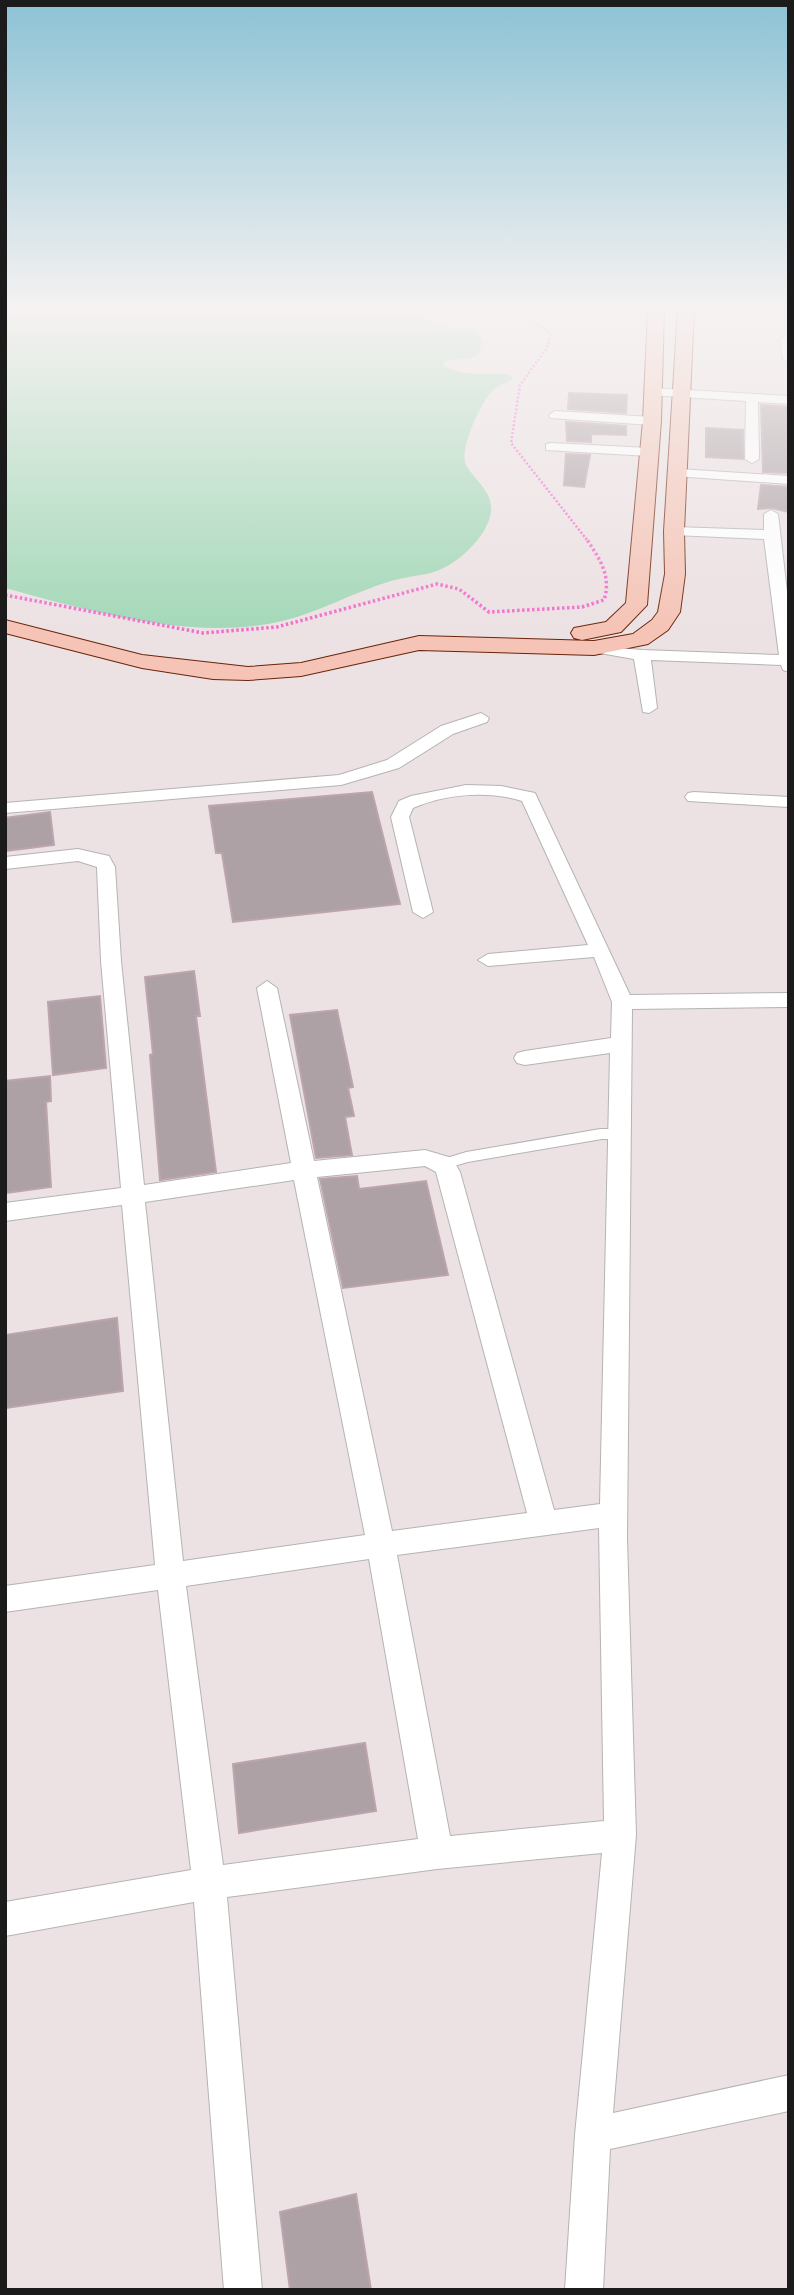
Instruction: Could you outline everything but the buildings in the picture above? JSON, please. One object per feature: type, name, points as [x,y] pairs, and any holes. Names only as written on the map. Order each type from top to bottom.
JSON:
[{"type":"street","points":[[589,417],[652,421]]},
{"type":"street","points":[[5,626],[182,669],[234,672],[346,661],[416,637],[596,633],[624,620],[636,605],[652,417]]},
{"type":"street","points":[[594,648],[640,639],[660,625],[669,612],[675,574],[674,531],[681,417]]},
{"type":"street","points":[[752,417],[752,459]]},
{"type":"street","points":[[551,447],[649,452]]},
{"type":"street","points":[[679,473],[789,480]]},
{"type":"street","points":[[416,637],[594,648],[642,655],[788,662],[782,572],[771,535],[771,514]]},
{"type":"street","points":[[674,531],[771,535]]},
{"type":"street","points":[[5,607],[192,652],[298,664]]},
{"type":"street","points":[[642,655],[649,708]]},
{"type":"street","points":[[5,808],[341,780],[393,764],[447,730],[481,718]]},
{"type":"street","points":[[424,912],[400,817],[405,806],[428,796],[498,789],[515,791],[529,797],[536,807],[622,1002],[613,1514],[620,1835],[593,2135],[584,2290]]},
{"type":"street","points":[[694,797],[789,802]]},
{"type":"street","points":[[5,863],[78,855],[102,860],[106,867],[111,961],[170,1575],[209,1883],[243,2290]]},
{"type":"street","points":[[488,960],[600,950]]},
{"type":"street","points":[[267,988],[382,1545],[437,1853]]},
{"type":"street","points":[[622,1002],[789,1000]]},
{"type":"street","points":[[525,1058],[622,1044]]},
{"type":"street","points":[[5,1212],[304,1170],[414,1158],[435,1160],[444,1164],[544,1523]]},
{"type":"street","points":[[5,1599],[613,1514]]},
{"type":"street","points":[[5,1919],[209,1883],[437,1853],[620,1835]]},
{"type":"street","points":[[593,2135],[789,2093]]},
{"type":"lane","points":[[444,1164],[467,1157],[601,1134],[621,1134]]},
{"type":"path","points":[[5,594],[178,631],[203,633],[277,627],[437,584],[459,589],[489,612],[582,607],[604,600],[608,582],[603,568],[563,509],[511,443],[515,417]]},
{"type":"shaded area","points":[[5,417],[476,417],[468,437],[464,458],[491,503],[489,520],[478,539],[464,554],[438,571],[391,581],[296,617],[249,627],[178,626],[142,621],[5,588]]}]
